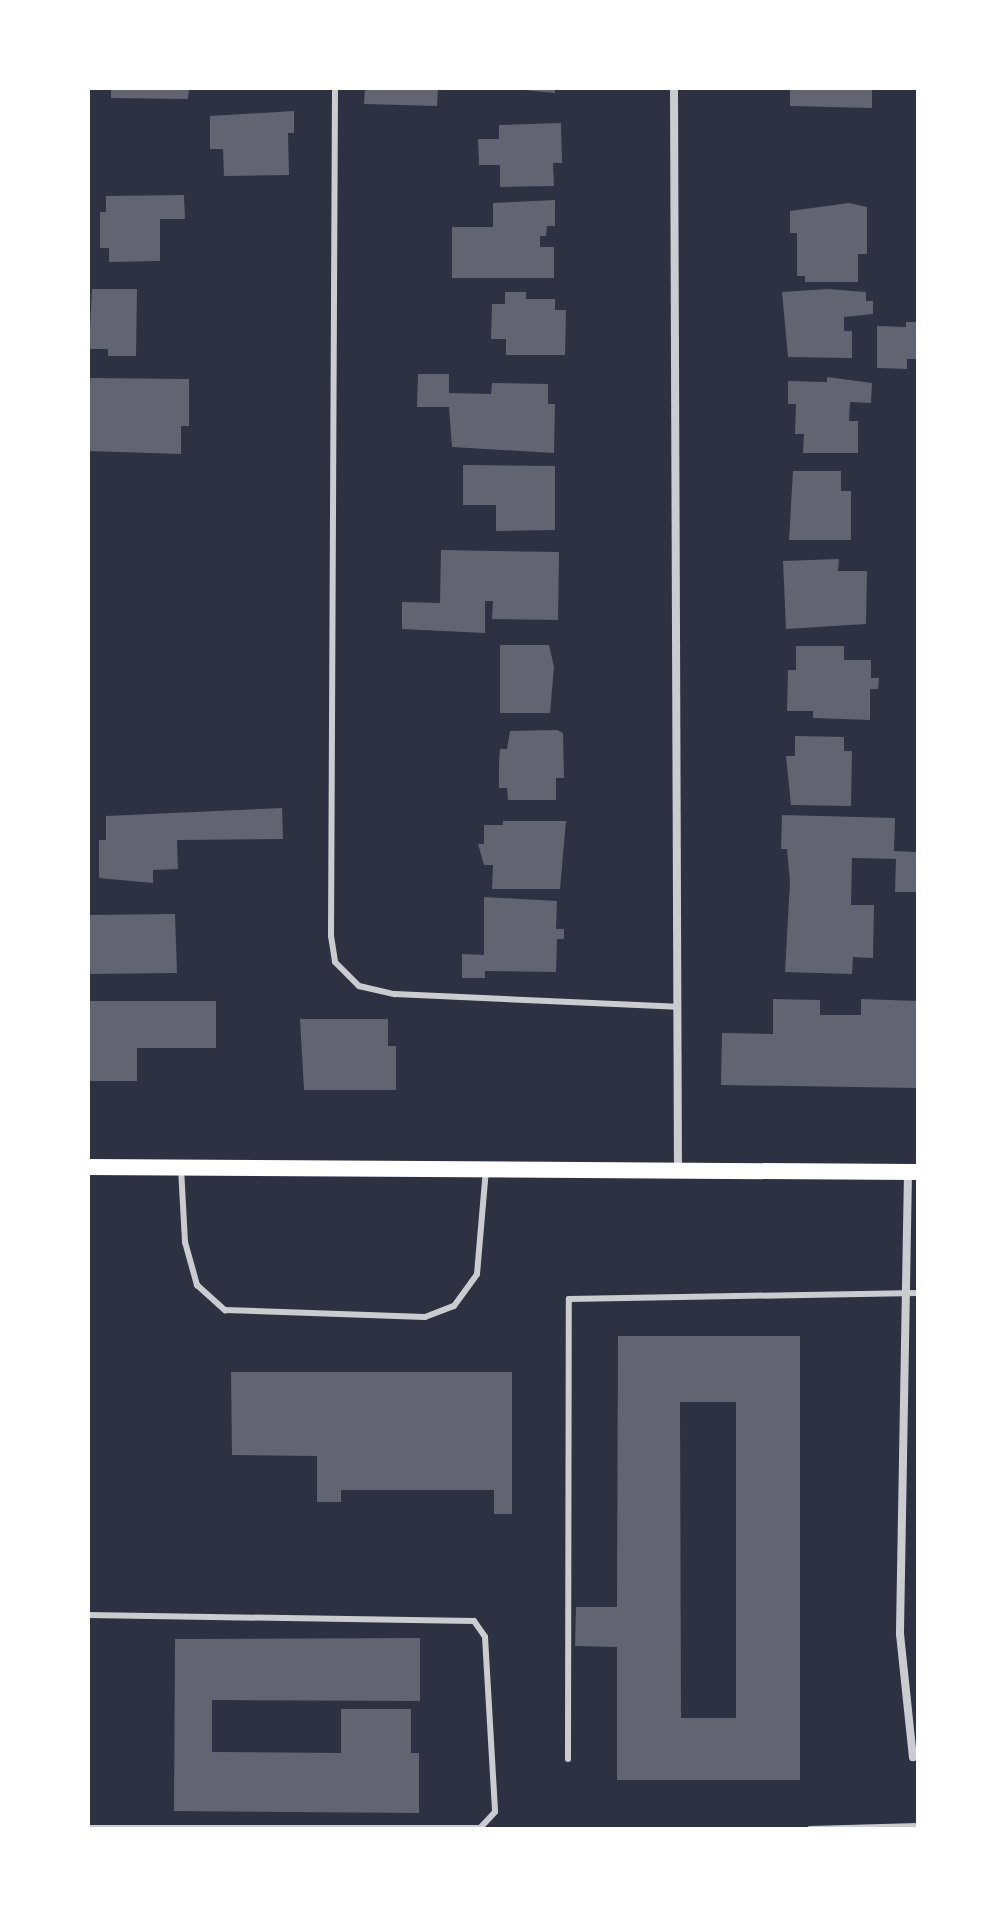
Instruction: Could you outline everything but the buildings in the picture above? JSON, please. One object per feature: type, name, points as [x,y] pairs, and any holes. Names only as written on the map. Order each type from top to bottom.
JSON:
[{"type":"main road","points":[[88,1167],[913,1172]]},
{"type":"street","points":[[674,88],[678,1169]]},
{"type":"street","points":[[913,1172],[906,1293],[900,1634],[913,1757]]},
{"type":"lane","points":[[335,88],[331,904],[335,962],[359,986],[395,994],[677,1007]]},
{"type":"lane","points":[[181,1168],[185,1242],[197,1285],[225,1310],[425,1317],[454,1306],[477,1274],[486,1169]]},
{"type":"lane","points":[[568,1759],[569,1299],[918,1293]]},
{"type":"lane","points":[[88,1615],[474,1621],[485,1637],[495,1812],[480,1828],[88,1828]]},
{"type":"lane","points":[[810,1829],[918,1826]]}]
